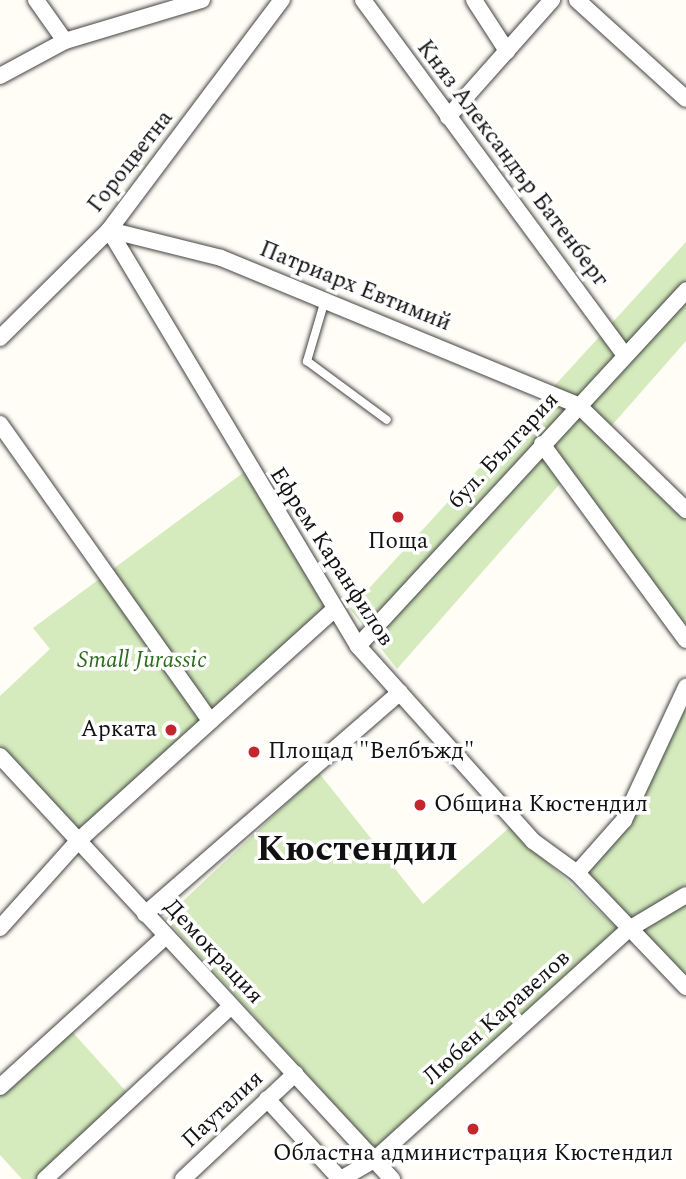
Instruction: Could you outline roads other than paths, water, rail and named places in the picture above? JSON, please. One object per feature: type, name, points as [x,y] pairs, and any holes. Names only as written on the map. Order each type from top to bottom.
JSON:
[{"type":"street","points":[[36,0],[65,41]]},
{"type":"street","points":[[0,76],[65,41],[202,0]]},
{"type":"street","name":"Гороцветна","points":[[0,338],[109,230],[282,0]]},
{"type":"street","name":"Княз Александър Батенберг","points":[[363,0],[625,355]]},
{"type":"street","points":[[474,0],[507,51]]},
{"type":"street","points":[[448,117],[552,0]]},
{"type":"street","points":[[577,0],[686,99]]},
{"type":"street","name":"Патриарх Евтимий","points":[[109,230],[221,258],[326,297],[578,405]]},
{"type":"street","name":"Ефрем Каранфилов","points":[[109,230],[247,470],[358,646],[533,841],[578,873],[686,987]]},
{"type":"street","name":"бул. България","points":[[358,646],[686,290]]},
{"type":"street","points":[[578,405],[686,510]]},
{"type":"street","points":[[0,424],[210,721]]},
{"type":"street","points":[[542,444],[686,640]]},
{"type":"street","points":[[0,928],[78,841],[335,609]]},
{"type":"street","points":[[578,873],[624,820],[686,687]]},
{"type":"street","points":[[145,914],[400,692]]},
{"type":"street","name":"Демокрация","points":[[0,756],[392,1179]]},
{"type":"street","name":"Любен Kаравелов","points":[[267,1099],[341,1179],[374,1160],[629,929],[686,895]]},
{"type":"street","points":[[0,1087],[166,936]]},
{"type":"street","points":[[45,1179],[232,1006]]},
{"type":"street","name":"Пауталия","points":[[183,1179],[295,1074]]},
{"type":"lane","points":[[326,297],[307,361],[387,420]]},
{"type":"place","name":"Поща","points":[[398,517]]},
{"type":"place","name":"Арката","points":[[171,730]]},
{"type":"place","name":"Площад \"Велбъжд\"","points":[[254,752]]},
{"type":"place","name":"Община Кюстендил","points":[[420,805]]},
{"type":"place","name":"Областна администрация Кюстендил","points":[[473,1129]]},
{"type":"district","name":"Кюстендил","points":[[357,849]]},
{"type":"park label","name":"Small Jurassic","points":[[142,661]]}]
